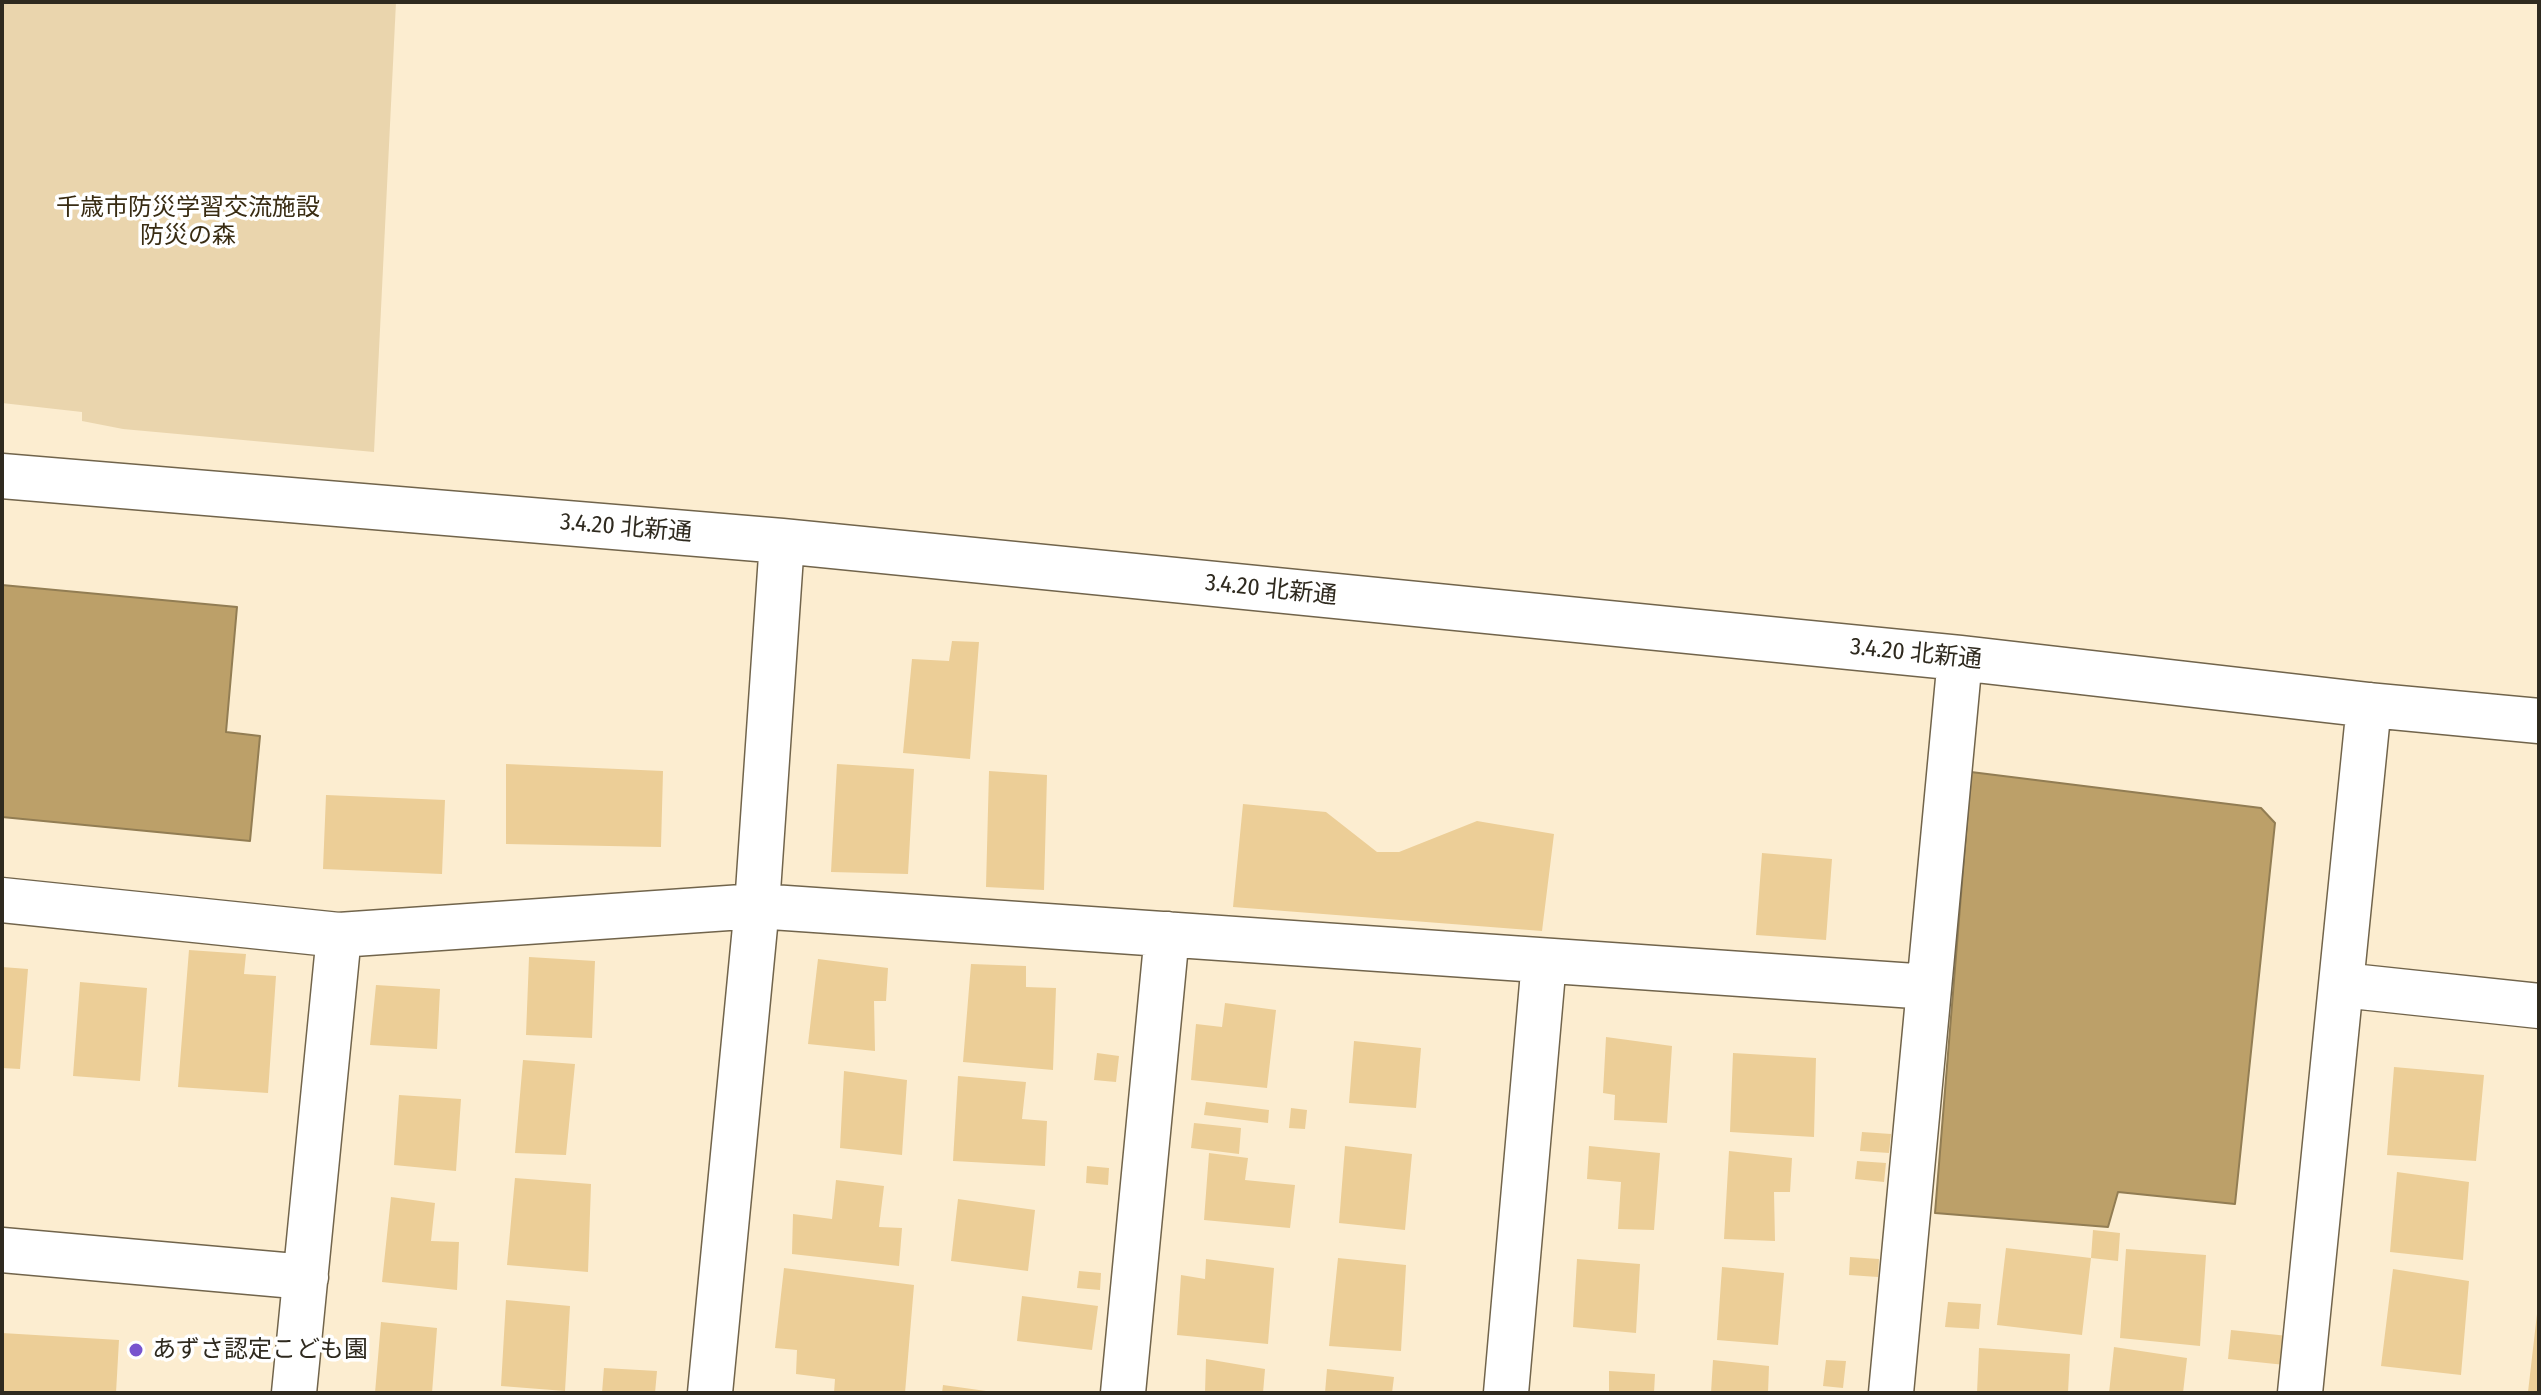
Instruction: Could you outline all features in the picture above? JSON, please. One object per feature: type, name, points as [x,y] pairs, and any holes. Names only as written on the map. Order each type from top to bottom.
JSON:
[{"type":"street","name":"3.4.20 北新通","points":[[2,476],[782,541],[1960,658],[2369,705],[2539,721]]},
{"type":"street","points":[[710,1393],[757,906],[782,541]]},
{"type":"street","points":[[1891,1393],[1960,658]]},
{"type":"street","points":[[2300,1393],[2369,705]]},
{"type":"street","points":[[2,900],[339,935],[757,906],[1929,987]]},
{"type":"street","points":[[1123,1393],[1167,934]]},
{"type":"street","points":[[294,1393],[339,935]]},
{"type":"street","points":[[1506,1393],[1544,961]]},
{"type":"street","points":[[2342,985],[2539,1006]]},
{"type":"street","points":[[2,1250],[306,1277]]},
{"type":"green space","name":"千歳市防災学習交流施設 防災の森","points":[[2,2],[396,2],[374,452],[123,429],[82,421],[82,412],[2,403]]},
{"type":"shaded area","points":[[2,585],[237,607],[226,732],[260,736],[250,841],[2,817]]},
{"type":"shaded area","points":[[1971,772],[2261,808],[2275,823],[2235,1204],[2118,1192],[2108,1227],[1935,1213]]},
{"type":"building","points":[[952,641],[979,642],[970,759],[903,753],[912,659],[949,661]]},
{"type":"building","points":[[506,764],[663,771],[661,847],[506,844]]},
{"type":"building","points":[[837,764],[914,769],[908,874],[831,872]]},
{"type":"building","points":[[989,771],[1047,775],[1044,890],[986,887]]},
{"type":"building","points":[[326,795],[445,800],[442,874],[323,869]]},
{"type":"building","points":[[1243,804],[1326,812],[1377,852],[1399,852],[1477,821],[1554,834],[1542,931],[1233,907]]},
{"type":"building","points":[[1762,853],[1832,859],[1826,940],[1756,935]]},
{"type":"building","points":[[189,950],[246,954],[244,974],[276,976],[268,1093],[178,1087]]},
{"type":"building","points":[[529,957],[595,961],[592,1038],[526,1035]]},
{"type":"building","points":[[818,959],[888,968],[886,1001],[874,1001],[875,1051],[808,1044]]},
{"type":"building","points":[[971,964],[1026,966],[1026,987],[1056,988],[1053,1070],[963,1062]]},
{"type":"building","points":[[2,967],[28,969],[20,1069],[2,1068]]},
{"type":"building","points":[[80,982],[147,988],[140,1081],[73,1076]]},
{"type":"building","points":[[376,985],[440,989],[437,1049],[370,1045]]},
{"type":"building","points":[[1225,1003],[1276,1010],[1267,1088],[1191,1080],[1196,1024],[1222,1027]]},
{"type":"building","points":[[1606,1037],[1672,1046],[1667,1123],[1614,1120],[1615,1095],[1603,1093]]},
{"type":"building","points":[[1354,1041],[1421,1048],[1416,1108],[1349,1103]]},
{"type":"building","points":[[1097,1053],[1119,1056],[1116,1082],[1094,1080]]},
{"type":"building","points":[[1733,1053],[1816,1058],[1814,1137],[1730,1132]]},
{"type":"building","points":[[523,1060],[575,1064],[566,1155],[515,1153]]},
{"type":"building","points":[[2394,1067],[2484,1075],[2476,1161],[2387,1155]]},
{"type":"building","points":[[844,1071],[907,1080],[902,1155],[840,1148]]},
{"type":"building","points":[[958,1076],[1026,1082],[1022,1119],[1047,1121],[1045,1166],[953,1161]]},
{"type":"building","points":[[399,1095],[461,1099],[456,1171],[394,1165]]},
{"type":"building","points":[[1206,1102],[1269,1110],[1268,1123],[1204,1115]]},
{"type":"building","points":[[1291,1108],[1307,1110],[1305,1129],[1289,1128]]},
{"type":"building","points":[[1194,1123],[1241,1128],[1239,1154],[1191,1148]]},
{"type":"building","points":[[1862,1132],[1891,1134],[1889,1153],[1860,1151]]},
{"type":"building","points":[[1345,1146],[1412,1154],[1405,1230],[1339,1223]]},
{"type":"building","points":[[1589,1146],[1660,1153],[1654,1230],[1618,1229],[1621,1182],[1587,1179]]},
{"type":"building","points":[[1729,1151],[1792,1158],[1790,1192],[1774,1192],[1775,1241],[1724,1239]]},
{"type":"building","points":[[1209,1153],[1248,1158],[1245,1180],[1295,1185],[1290,1228],[1204,1220]]},
{"type":"building","points":[[1857,1161],[1886,1163],[1884,1182],[1855,1179]]},
{"type":"building","points":[[1087,1166],[1109,1168],[1108,1185],[1086,1183]]},
{"type":"building","points":[[2397,1172],[2469,1182],[2463,1260],[2390,1252]]},
{"type":"building","points":[[515,1178],[591,1184],[588,1272],[507,1265]]},
{"type":"building","points":[[836,1180],[884,1186],[879,1227],[902,1228],[899,1266],[792,1254],[793,1214],[832,1219]]},
{"type":"building","points":[[391,1197],[435,1203],[431,1241],[459,1242],[457,1290],[382,1282]]},
{"type":"building","points":[[958,1199],[1035,1210],[1028,1271],[951,1261]]},
{"type":"building","points":[[2093,1230],[2120,1233],[2118,1261],[2091,1258]]},
{"type":"building","points":[[2006,1248],[2091,1258],[2082,1335],[1997,1325]]},
{"type":"building","points":[[2126,1249],[2206,1255],[2200,1346],[2120,1338]]},
{"type":"building","points":[[1850,1257],[1879,1259],[1878,1277],[1849,1275]]},
{"type":"building","points":[[1338,1258],[1406,1265],[1401,1351],[1329,1346]]},
{"type":"building","points":[[1206,1259],[1274,1268],[1268,1344],[1177,1335],[1181,1275],[1205,1279]]},
{"type":"building","points":[[1577,1259],[1640,1264],[1636,1333],[1573,1327]]},
{"type":"building","points":[[1722,1267],[1784,1273],[1778,1345],[1717,1340]]},
{"type":"building","points":[[784,1268],[914,1285],[905,1393],[834,1393],[835,1379],[796,1374],[797,1350],[775,1348]]},
{"type":"building","points":[[2393,1269],[2469,1281],[2461,1375],[2381,1366]]},
{"type":"building","points":[[1079,1271],[1101,1273],[1100,1290],[1077,1288]]},
{"type":"building","points":[[1022,1296],[1098,1306],[1092,1350],[1017,1341]]},
{"type":"building","points":[[506,1300],[570,1306],[565,1391],[501,1386]]},
{"type":"building","points":[[1948,1302],[1981,1304],[1979,1329],[1945,1327]]},
{"type":"building","points":[[2537,1314],[2539,1393],[2535,1393],[2528,1392]]},
{"type":"building","points":[[381,1322],[437,1328],[432,1393],[375,1393]]},
{"type":"building","points":[[2231,1330],[2288,1336],[2285,1365],[2228,1359]]},
{"type":"building","points":[[2,1333],[119,1340],[116,1393],[2,1393]]},
{"type":"building","points":[[2114,1347],[2187,1358],[2183,1393],[2109,1393]]},
{"type":"building","points":[[1979,1348],[2070,1354],[2068,1393],[1977,1393]]},
{"type":"building","points":[[1206,1359],[1265,1369],[1263,1393],[1205,1393]]},
{"type":"building","points":[[1713,1360],[1769,1366],[1768,1393],[1711,1393]]},
{"type":"building","points":[[1826,1360],[1846,1361],[1843,1388],[1823,1386]]},
{"type":"building","points":[[604,1368],[657,1371],[655,1393],[602,1393]]},
{"type":"building","points":[[1327,1369],[1394,1377],[1392,1393],[1325,1393]]},
{"type":"building","points":[[1609,1371],[1655,1374],[1654,1393],[1609,1393]]},
{"type":"building","points":[[943,1385],[986,1391],[986,1393],[942,1393]]},
{"type":"place","name":"あずさ認定こども園","points":[[136,1350]]}]
